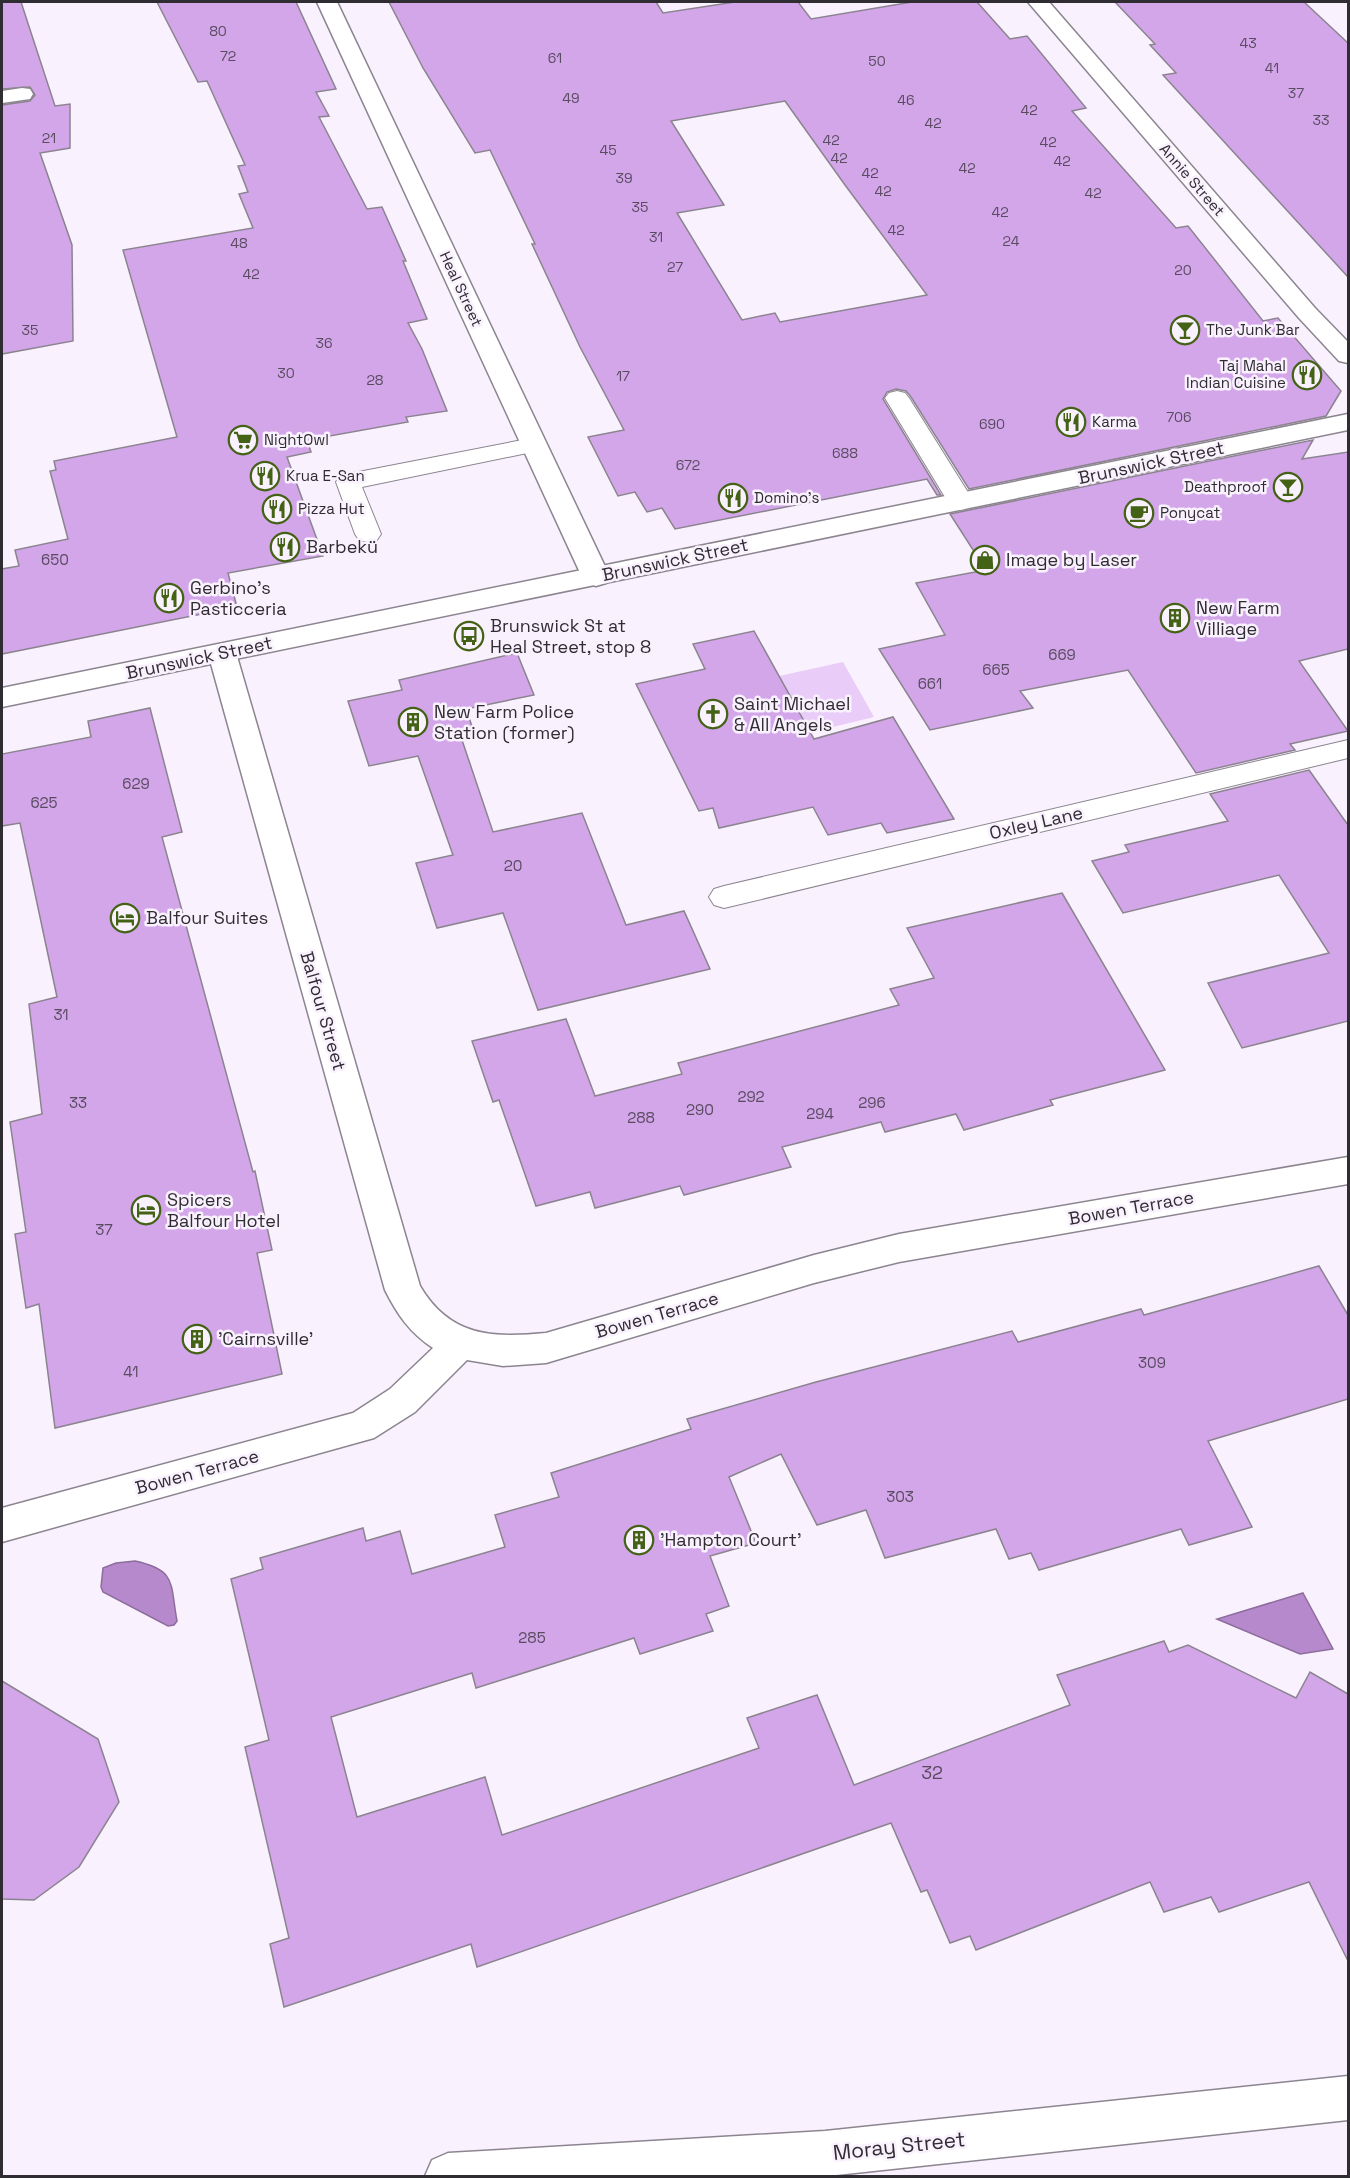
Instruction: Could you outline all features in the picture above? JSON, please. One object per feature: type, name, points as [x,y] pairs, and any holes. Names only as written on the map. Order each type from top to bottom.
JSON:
[{"type":"street","name":"Heal Street","points":[[327,2],[596,577]]},
{"type":"street","name":"Annie Street","points":[[1038,2],[1307,313],[1348,356]]},
{"type":"street","name":"Brunswick Street","points":[[2,698],[1348,422]]},
{"type":"street","name":"Balfour Street","points":[[222,653],[403,1290],[418,1317],[431,1328],[461,1343]]},
{"type":"street","name":"Bowen Terrace","points":[[2,1525],[361,1427],[387,1414],[405,1399],[461,1343],[506,1352],[546,1348],[814,1269],[899,1248],[1348,1171]]},
{"type":"street","name":"Moray Street","points":[[448,2176],[825,2154],[1348,2098]]},
{"type":"lane","points":[[897,398],[961,502]]},
{"type":"lane","points":[[368,534],[348,482],[533,445]]},
{"type":"lane","name":"Oxley Lane","points":[[724,897],[1348,749]]},
{"type":"shaded area","points":[[843,662],[874,717],[804,734],[779,676]]},
{"type":"shaded area","points":[[135,1561],[158,1569],[169,1580],[177,1621],[174,1625],[168,1626],[103,1592],[101,1587],[103,1568],[116,1563]]},
{"type":"shaded area","points":[[1303,1593],[1333,1649],[1300,1654],[1217,1619]]},
{"type":"building","points":[[2,2],[21,2],[55,106],[70,104],[70,148],[40,153],[72,245],[73,341],[2,354],[2,105],[30,101],[35,95],[30,87],[2,89]]},
{"type":"building","points":[[157,2],[296,2],[336,89],[316,92],[329,116],[319,117],[367,209],[382,207],[406,261],[403,261],[427,319],[408,323],[422,349],[447,411],[406,417],[408,422],[307,440],[311,452],[287,457],[323,556],[228,573],[237,607],[2,654],[2,569],[19,566],[15,550],[68,539],[50,471],[56,470],[54,461],[177,437],[123,250],[253,228],[239,194],[248,192],[238,166],[245,165],[207,81],[198,82]]},
{"type":"building","points":[[389,2],[656,2],[663,13],[735,2],[798,2],[811,19],[912,2],[977,2],[1010,39],[1027,36],[1086,108],[1072,111],[1176,228],[1188,226],[1263,321],[1278,318],[1341,391],[1326,416],[969,489],[911,397],[906,391],[896,389],[887,392],[883,399],[941,495],[937,495],[927,479],[675,529],[662,508],[647,512],[635,492],[618,496],[588,437],[624,430],[580,347],[532,244],[535,244],[490,150],[475,153],[423,68]],"holes":[[[785,101],[927,295],[780,322],[775,313],[742,320],[677,213],[724,205],[671,121]]]},
{"type":"building","points":[[1115,2],[1304,2],[1348,43],[1348,277],[1163,75],[1176,73],[1150,45],[1155,44]]},
{"type":"building","points":[[1313,440],[1302,459],[1348,452],[1348,649],[1299,661],[1348,731],[1290,744],[1295,750],[1196,773],[1128,670],[1020,691],[1033,708],[930,730],[879,649],[945,635],[916,583],[986,570],[950,514]]},
{"type":"building","points":[[754,631],[814,739],[893,717],[954,819],[887,833],[881,823],[828,835],[813,807],[719,828],[713,808],[699,811],[636,684],[705,669],[693,644]]},
{"type":"building","points":[[517,653],[534,695],[466,709],[476,738],[462,740],[493,832],[582,813],[626,925],[684,911],[710,969],[538,1010],[503,913],[437,928],[416,863],[453,855],[418,756],[369,766],[348,701],[402,690],[399,680]]},
{"type":"building","points":[[150,708],[182,832],[162,837],[253,1172],[255,1171],[272,1250],[257,1253],[282,1374],[55,1428],[39,1304],[26,1308],[15,1234],[26,1232],[10,1122],[42,1114],[29,1004],[57,997],[20,823],[2,826],[2,754],[91,737],[88,721]]},
{"type":"building","points":[[1309,770],[1348,825],[1348,1021],[1242,1048],[1208,983],[1329,953],[1279,875],[1123,913],[1092,861],[1129,852],[1125,845],[1228,821],[1210,794]]},
{"type":"building","points":[[1062,893],[1165,1070],[1050,1100],[1053,1105],[964,1130],[956,1114],[885,1132],[881,1122],[782,1147],[791,1167],[684,1195],[680,1186],[595,1208],[590,1192],[536,1206],[499,1100],[493,1102],[472,1041],[566,1019],[595,1096],[682,1074],[678,1063],[899,1005],[890,989],[934,978],[907,928]]},
{"type":"building","points":[[1319,1266],[1348,1315],[1348,1399],[1208,1441],[1252,1527],[1189,1545],[1181,1529],[1039,1570],[1031,1553],[1009,1559],[996,1529],[885,1558],[866,1510],[817,1525],[781,1454],[729,1477],[756,1543],[710,1556],[729,1606],[706,1614],[713,1631],[640,1654],[634,1638],[476,1688],[472,1673],[331,1717],[357,1817],[485,1777],[502,1835],[759,1748],[747,1718],[817,1695],[854,1785],[1070,1705],[1057,1675],[1164,1641],[1169,1652],[1188,1645],[1296,1698],[1310,1672],[1348,1694],[1348,1961],[1309,1882],[1219,1912],[1211,1897],[1164,1912],[1150,1882],[976,1950],[970,1936],[950,1943],[927,1890],[921,1892],[891,1823],[477,1967],[471,1944],[284,2007],[270,1944],[289,1938],[245,1747],[269,1740],[231,1579],[263,1569],[260,1558],[363,1528],[366,1541],[400,1531],[412,1574],[505,1547],[495,1515],[559,1497],[551,1473],[691,1429],[687,1419],[816,1382],[1012,1331],[1018,1342],[1141,1309],[1144,1315]]},
{"type":"building","points":[[2,1681],[98,1739],[119,1802],[79,1867],[34,1900],[2,1899]]},
{"type":"place","name":"The Junk Bar","points":[[1185,330]]},
{"type":"place","name":"Taj Mahal Indian Cuisine","points":[[1307,375]]},
{"type":"place","name":"Karma","points":[[1071,422]]},
{"type":"place","name":"NightOwl","points":[[243,440]]},
{"type":"place","name":"Krua E-San","points":[[265,476]]},
{"type":"place","name":"Deathproof","points":[[1288,487]]},
{"type":"place","name":"Domino's","points":[[733,498]]},
{"type":"place","name":"Pizza Hut","points":[[277,509]]},
{"type":"place","name":"Ponycat","points":[[1139,513]]},
{"type":"place","name":"Barbekü","points":[[285,547]]},
{"type":"place","name":"Image by Laser","points":[[985,560]]},
{"type":"place","name":"Gerbino's Pasticceria","points":[[169,598]]},
{"type":"place","name":"New Farm Villiage","points":[[1175,618]]},
{"type":"place","name":"Brunswick St at Heal Street, stop 8","points":[[469,636]]},
{"type":"place","name":"Saint Michael & All Angels","points":[[713,714]]},
{"type":"place","name":"New Farm Police Station (former)","points":[[413,722]]},
{"type":"place","name":"Balfour Suites","points":[[125,918]]},
{"type":"place","name":"Spicers Balfour Hotel","points":[[146,1210]]},
{"type":"place","name":"'Cairnsville'","points":[[197,1339]]},
{"type":"place","name":"'Hampton Court'","points":[[639,1540]]}]
